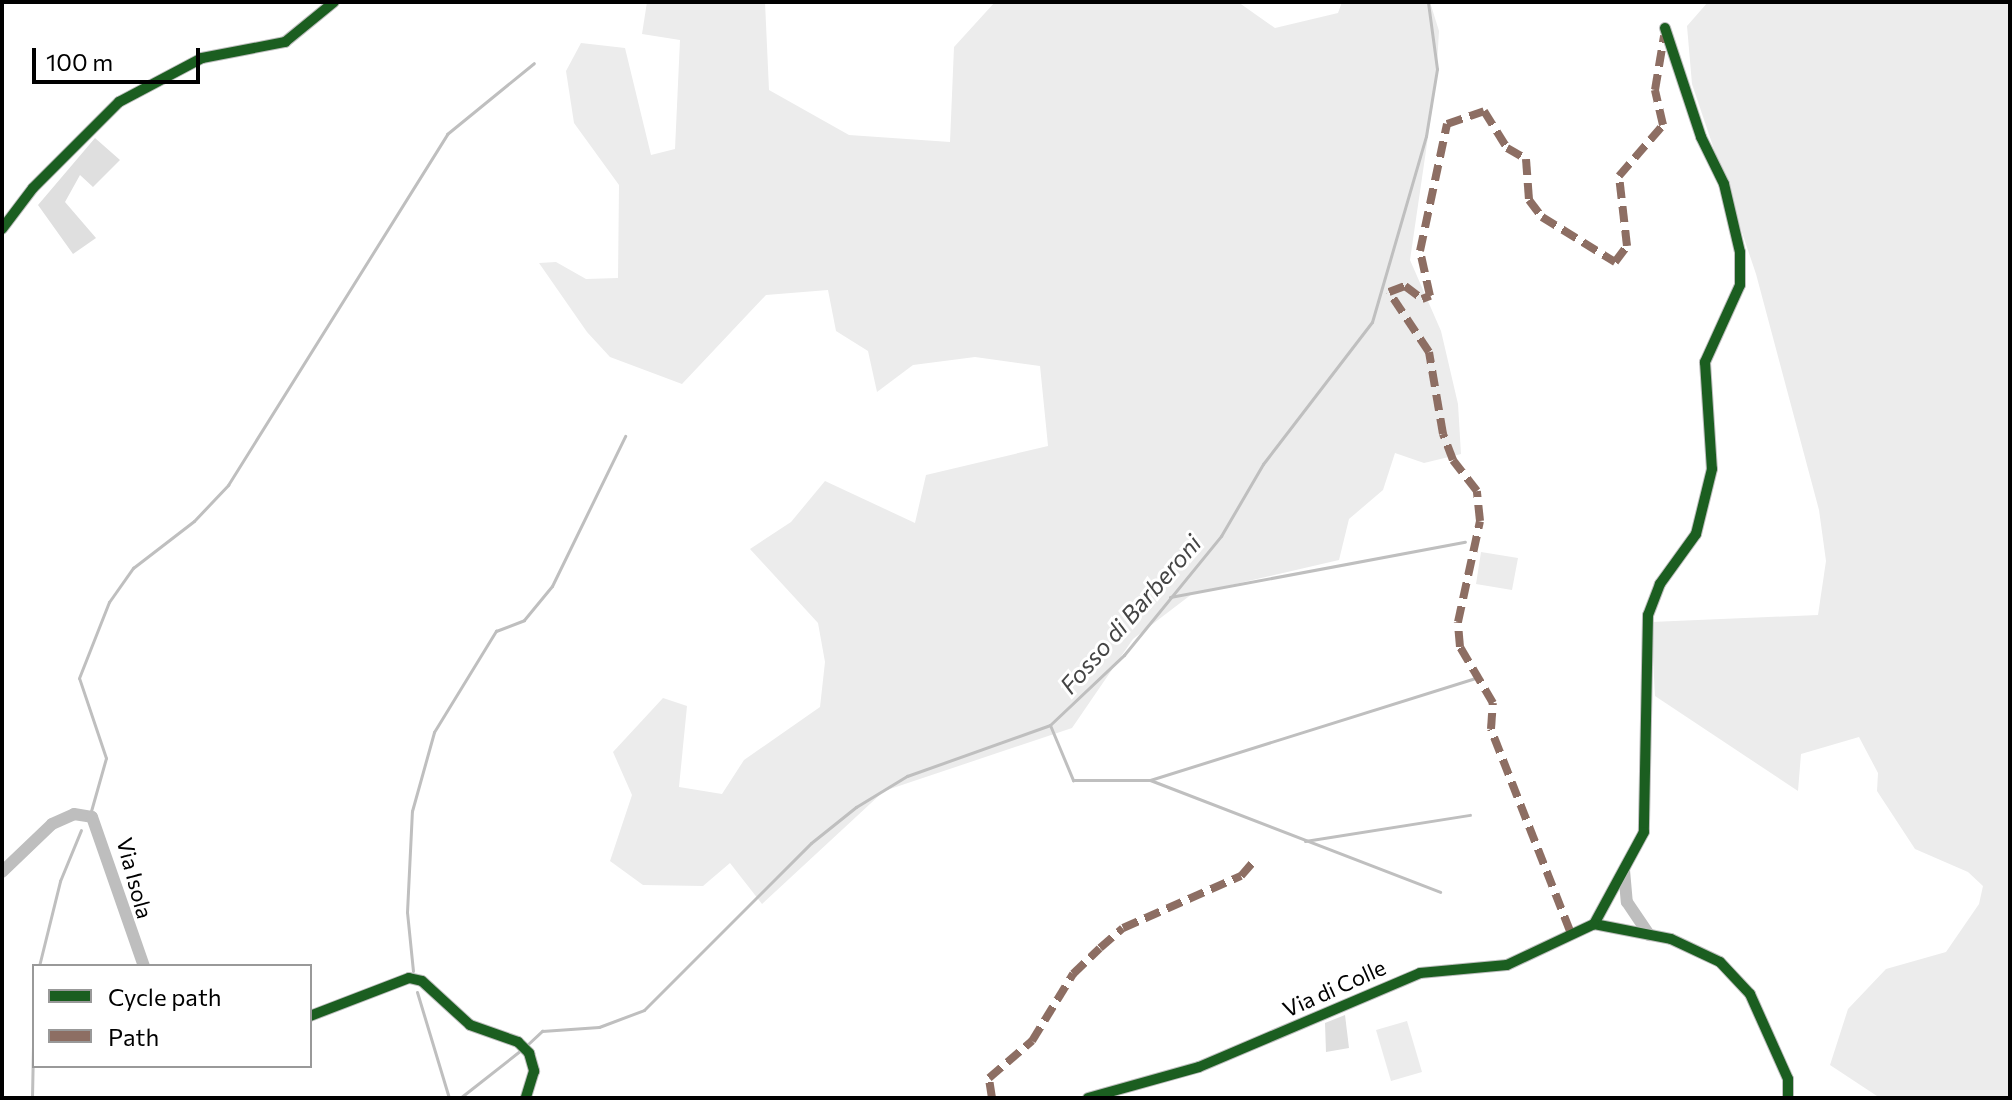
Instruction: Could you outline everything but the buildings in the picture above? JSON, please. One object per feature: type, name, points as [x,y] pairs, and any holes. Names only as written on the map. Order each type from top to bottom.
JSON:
[{"type":"street","points":[[2,229],[33,188],[119,102],[202,58],[285,42],[334,2]]},
{"type":"street","points":[[1665,28],[1701,137],[1724,184],[1740,252],[1740,285],[1705,362],[1712,469],[1696,534],[1660,584],[1648,615],[1644,832],[1594,924],[1649,935],[1720,962],[1750,994],[1788,1079],[1788,1098]]},
{"type":"street","name":"Via Isola","points":[[2,872],[52,824],[74,814],[92,817],[143,964]]},
{"type":"street","points":[[1625,867],[1627,902],[1649,935]]},
{"type":"street","name":"Via di Colle","points":[[1088,1098],[1199,1067],[1412,975],[1507,965],[1594,924]]},
{"type":"street","points":[[312,1015],[409,978],[422,981],[470,1025],[525,1049],[534,1071],[526,1098]]},
{"type":"shaded area","points":[[647,2],[765,2],[769,90],[849,135],[950,142],[954,47],[995,2],[1238,2],[1275,28],[1338,13],[1342,2],[1430,2],[1439,31],[1436,82],[1410,260],[1441,331],[1458,404],[1461,454],[1424,463],[1395,453],[1383,490],[1349,519],[1339,560],[1192,594],[1133,639],[1072,728],[884,791],[762,904],[730,863],[703,886],[643,885],[610,861],[632,795],[613,752],[663,698],[687,706],[679,787],[722,794],[744,760],[820,707],[825,662],[818,623],[750,549],[791,522],[825,481],[915,523],[926,475],[1048,446],[1040,366],[975,357],[913,365],[877,392],[868,351],[836,331],[828,290],[766,295],[682,384],[610,357],[587,332],[539,263],[556,262],[586,279],[618,278],[619,185],[574,123],[566,71],[581,43],[625,48],[651,155],[675,149],[680,40],[642,34]]},
{"type":"shaded area","points":[[1708,2],[2010,2],[2010,1098],[1880,1098],[1830,1065],[1848,1009],[1886,969],[1946,952],[1979,904],[1983,886],[1968,872],[1915,849],[1877,791],[1878,773],[1859,737],[1801,754],[1798,791],[1655,696],[1651,622],[1818,615],[1826,561],[1819,510],[1756,274],[1692,84],[1687,26]]},
{"type":"shaded area","points":[[1481,552],[1518,558],[1512,590],[1476,584]]},
{"type":"shaded area","points":[[1407,1021],[1422,1072],[1391,1081],[1376,1030]]},
{"type":"waterway","name":"Fosso di Barberoni","points":[[527,1045],[542,1031],[599,1027],[644,1010],[811,843],[856,807],[907,776],[1050,725],[1124,655],[1221,536],[1263,464],[1372,322],[1426,136],[1437,69],[1428,2]]},
{"type":"waterway","points":[[91,811],[106,758],[79,678],[109,602],[133,568],[194,521],[228,485],[447,134],[534,63]]},
{"type":"waterway","points":[[413,971],[407,912],[412,811],[434,732],[496,631],[524,620],[552,586],[625,436]]},
{"type":"waterway","points":[[1170,597],[1465,542]]},
{"type":"waterway","points":[[1050,725],[1073,780],[1150,780],[1475,678]]},
{"type":"waterway","points":[[1150,780],[1440,892]]},
{"type":"waterway","points":[[1305,841],[1470,815]]},
{"type":"waterway","points":[[39,964],[60,881],[81,830]]},
{"type":"waterway","points":[[417,992],[449,1098]]},
{"type":"waterway","name":"Fosso di Barberoni","points":[[460,1098],[521,1050]]},
{"type":"waterway","points":[[32,1098],[33,1068]]},
{"type":"marked path","points":[[1570,931],[1491,729],[1493,703],[1460,647],[1458,622],[1480,521],[1477,491],[1453,460],[1443,434],[1429,352],[1389,292],[1405,286],[1422,299],[1430,296],[1420,251],[1447,124],[1484,111],[1507,148],[1526,159],[1529,200],[1542,217],[1615,262],[1627,246],[1619,176],[1663,125],[1655,90],[1664,36]]},
{"type":"marked path","points":[[992,1098],[989,1078],[1032,1041],[1073,974],[1100,948],[1123,928],[1241,876],[1253,862]]},
{"type":"cycle path","points":[[2,229],[33,188],[119,102],[202,58],[285,42],[334,2]]},
{"type":"cycle path","points":[[1665,28],[1701,137],[1724,184],[1740,252],[1740,285],[1705,362],[1712,469],[1696,534],[1660,584],[1648,615],[1644,832],[1594,924],[1671,939],[1720,962],[1750,994],[1788,1079],[1788,1098]]},
{"type":"cycle path","points":[[1088,1098],[1199,1067],[1420,973],[1507,965],[1594,924]]},
{"type":"cycle path","points":[[312,1015],[409,978],[422,981],[470,1025],[518,1042],[529,1053],[534,1071],[526,1098]]}]
